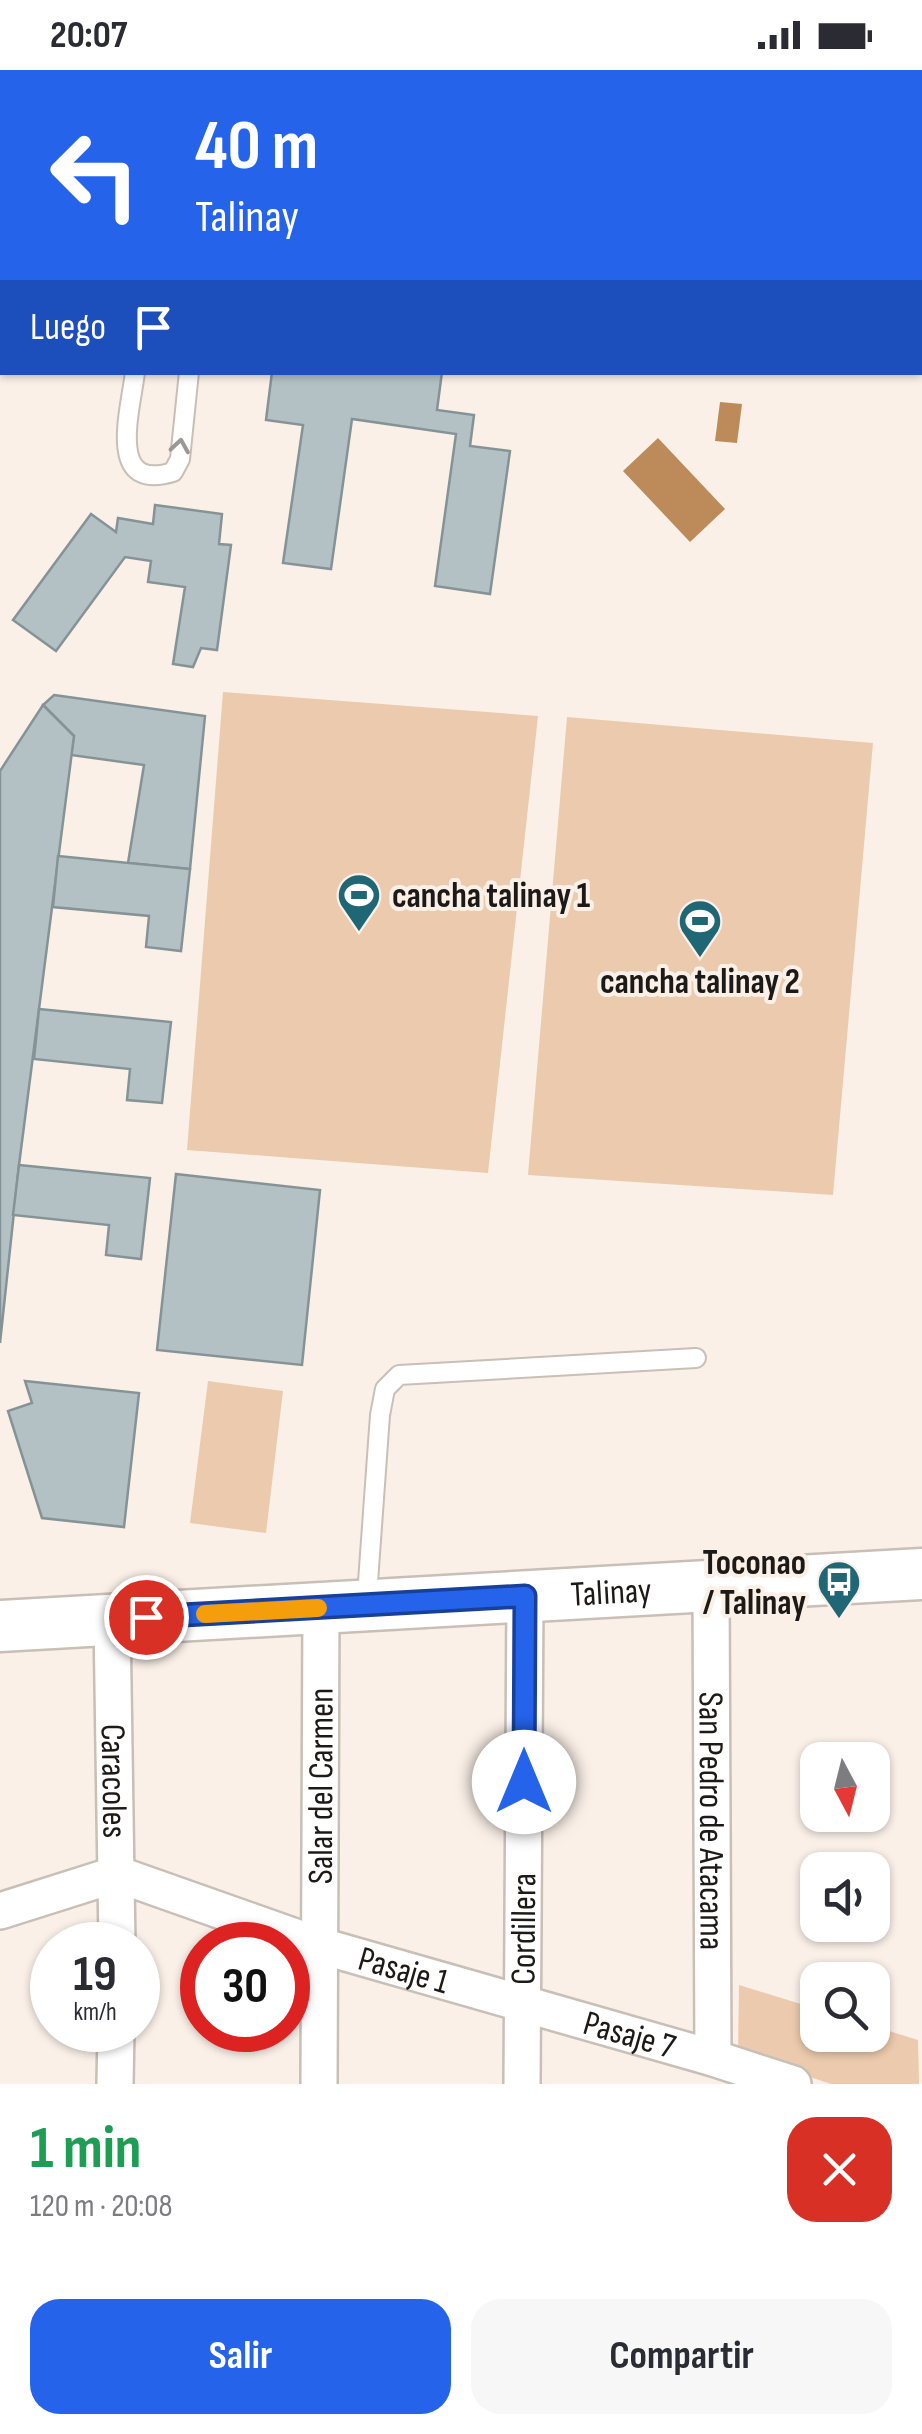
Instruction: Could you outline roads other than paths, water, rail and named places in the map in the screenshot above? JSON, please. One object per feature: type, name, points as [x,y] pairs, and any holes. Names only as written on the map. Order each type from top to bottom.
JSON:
[{"type":"street","name":"Talinay","points":[[0,1626],[922,1574]]},
{"type":"street","name":"San Pedro de Atacama","points":[[711,1586],[722,2068]]},
{"type":"street","name":"Cordillera","points":[[522,2084],[525,1596]]},
{"type":"street","name":"Salar del Carmen","points":[[319,2084],[321,1608]]},
{"type":"street","name":"Caracoles","points":[[112,1619],[116,1922]]},
{"type":"street","name":"Pasaje 1","points":[[117,1874],[318,1946],[522,2004]]},
{"type":"street","points":[[0,1911],[117,1874]]},
{"type":"street","name":"Pasaje 7","points":[[522,2004],[722,2068],[794,2084]]},
{"type":"street","points":[[115,2084],[116,2052]]},
{"type":"lane","points":[[135,375],[126,453],[130,466],[138,472],[162,475],[172,472],[180,458],[189,375]]},
{"type":"lane","points":[[371,1605],[368,1582],[380,1415],[385,1389],[400,1375],[696,1358]]},
{"type":"place","name":"cancha talinay 1","points":[[359,933]]},
{"type":"place","name":"cancha talinay 2","points":[[700,959]]},
{"type":"place","name":"Toconao / Talinay","points":[[839,1620]]}]
